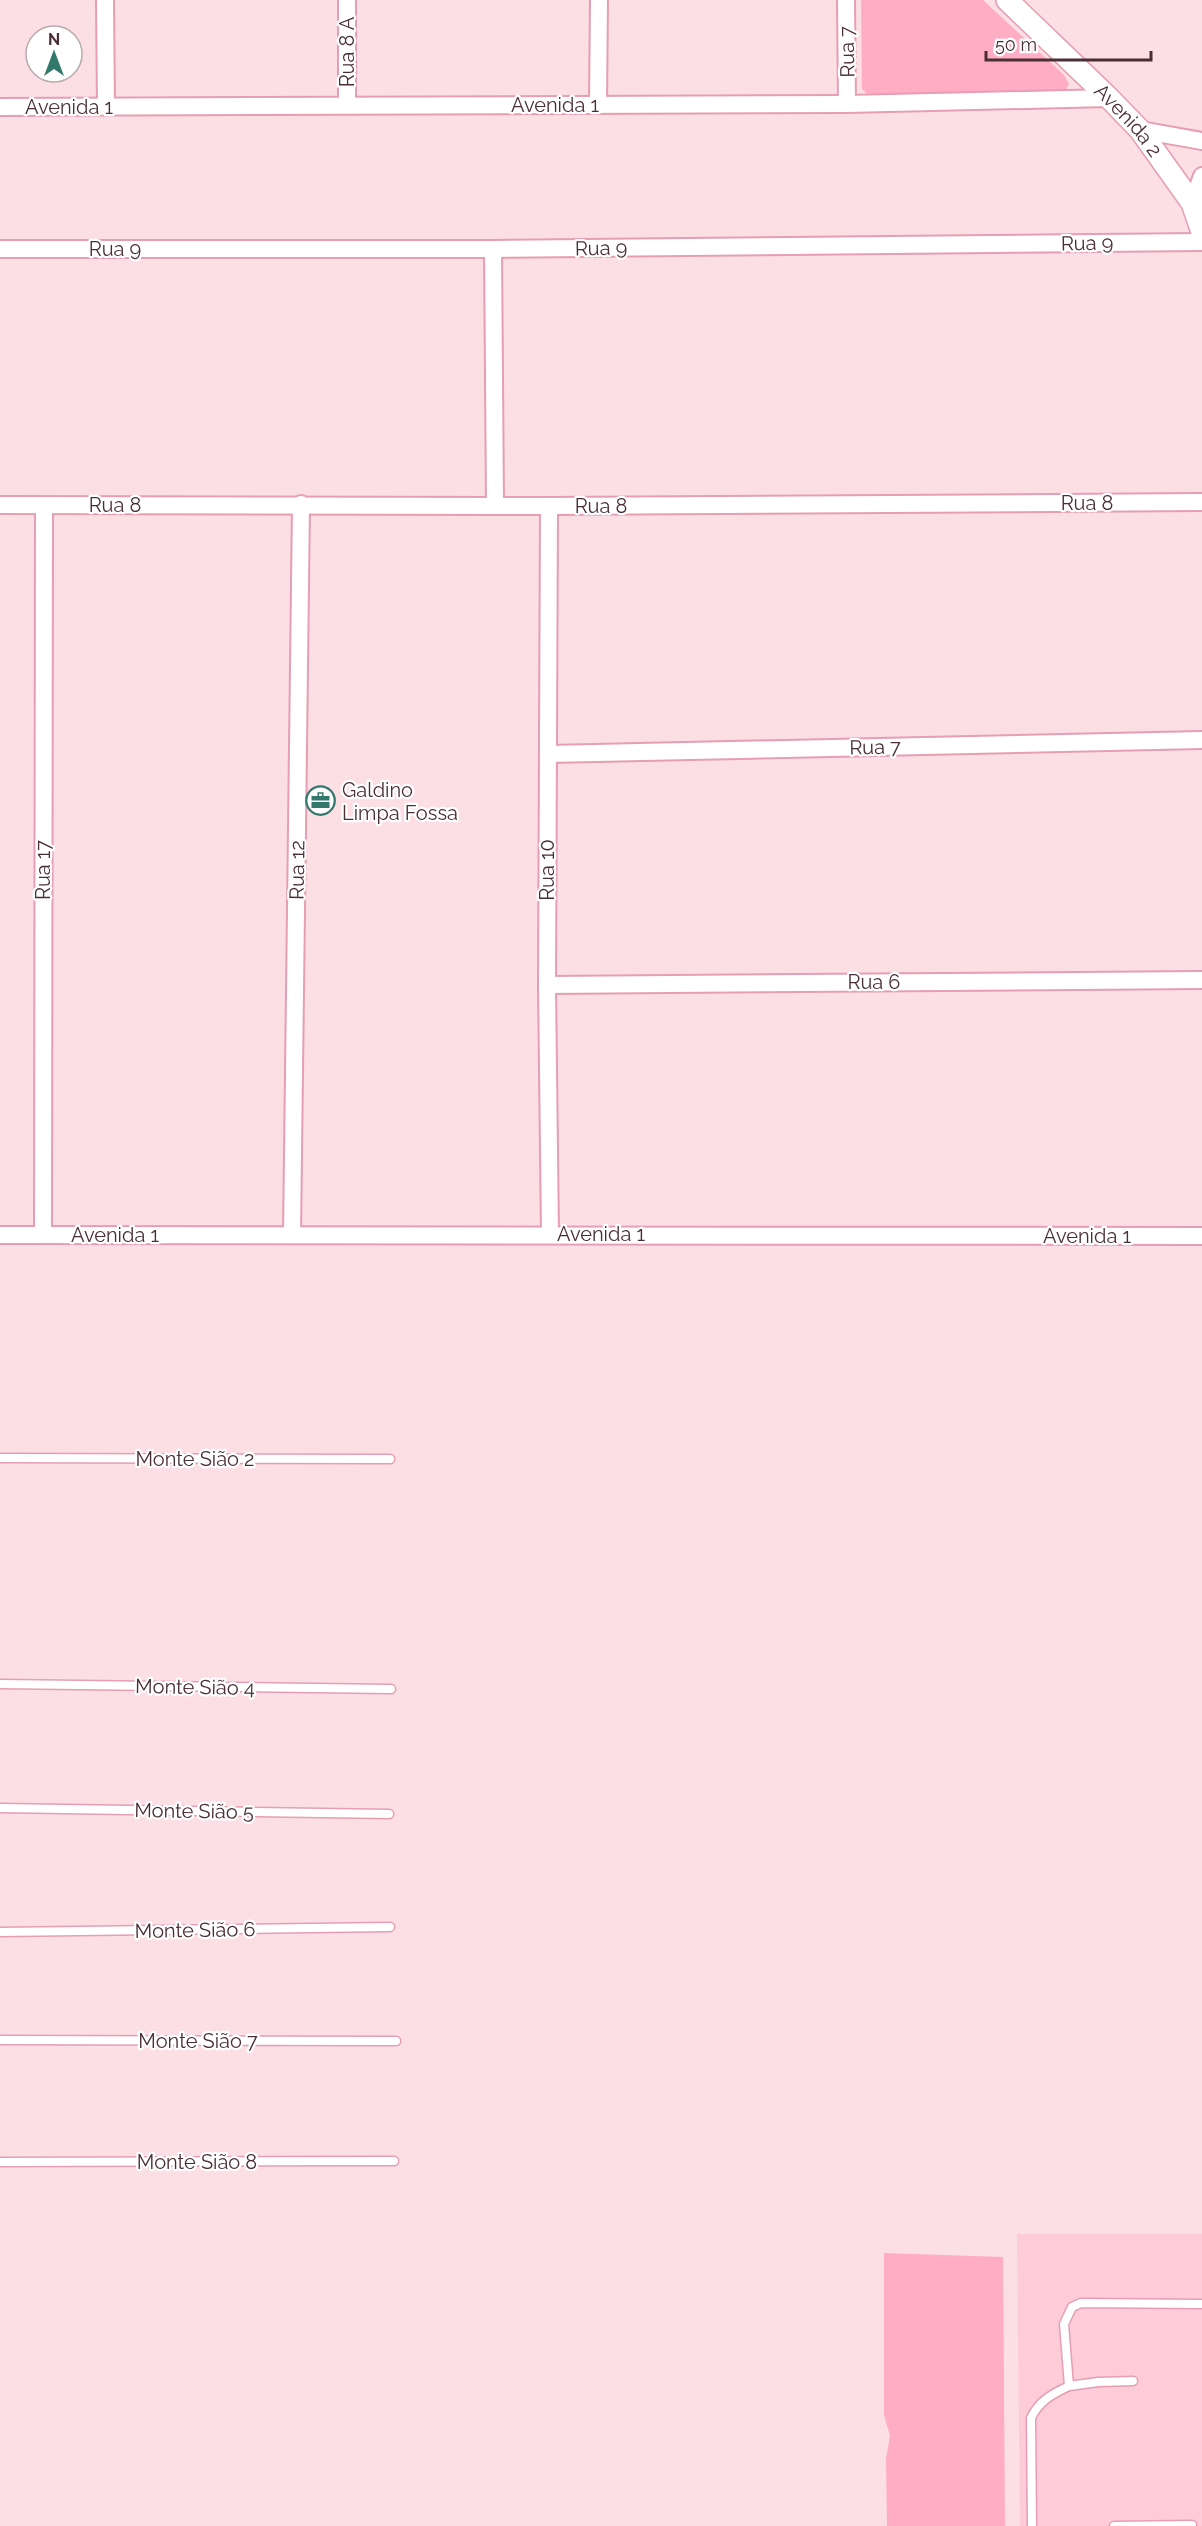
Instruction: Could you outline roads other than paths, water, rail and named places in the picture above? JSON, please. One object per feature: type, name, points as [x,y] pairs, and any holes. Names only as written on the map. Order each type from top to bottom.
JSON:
[{"type":"street","points":[[105,0],[106,106]]},
{"type":"street","name":"Rua 8 A","points":[[347,0],[347,105]]},
{"type":"street","points":[[598,105],[599,0]]},
{"type":"street","name":"Rua 7","points":[[846,0],[847,104]]},
{"type":"street","name":"Avenida 2","points":[[1007,0],[1140,130],[1192,203],[1202,232]]},
{"type":"street","name":"Avenida 1","points":[[0,107],[847,104],[1109,98]]},
{"type":"street","points":[[1140,130],[1202,141]]},
{"type":"street","points":[[1192,203],[1202,176]]},
{"type":"street","name":"Rua 9","points":[[0,249],[494,249],[1202,242]]},
{"type":"street","points":[[494,249],[495,504]]},
{"type":"street","name":"Rua 8","points":[[0,505],[495,504],[549,506],[1202,502]]},
{"type":"street","name":"Rua 12","points":[[292,1235],[301,504]]},
{"type":"street","name":"Rua 17","points":[[43,1235],[44,506]]},
{"type":"street","name":"Rua 10","points":[[549,506],[547,985],[550,1234]]},
{"type":"street","name":"Rua 7","points":[[548,754],[1202,740]]},
{"type":"street","name":"Rua 6","points":[[547,985],[1202,980]]},
{"type":"street","name":"Avenida 1","points":[[0,1235],[1202,1236]]},
{"type":"lane","name":"Monte Sião 2","points":[[0,1458],[390,1459]]},
{"type":"lane","name":"Monte Sião 4","points":[[0,1684],[391,1689]]},
{"type":"lane","name":"Monte Sião 5","points":[[0,1808],[389,1814]]},
{"type":"lane","name":"Monte Sião 6","points":[[0,1932],[390,1927]]},
{"type":"lane","name":"Monte Sião 7","points":[[0,2040],[396,2042]]},
{"type":"lane","name":"Monte Sião 8","points":[[0,2162],[394,2161]]},
{"type":"lane","points":[[1069,2386],[1064,2324],[1072,2307],[1081,2303],[1202,2304]]},
{"type":"lane","points":[[1032,2526],[1031,2418],[1036,2407],[1069,2386],[1133,2381]]},
{"type":"lane","points":[[1114,2526],[1192,2525]]},
{"type":"place","name":"Galdino Limpa Fossa","points":[[321,801]]}]
